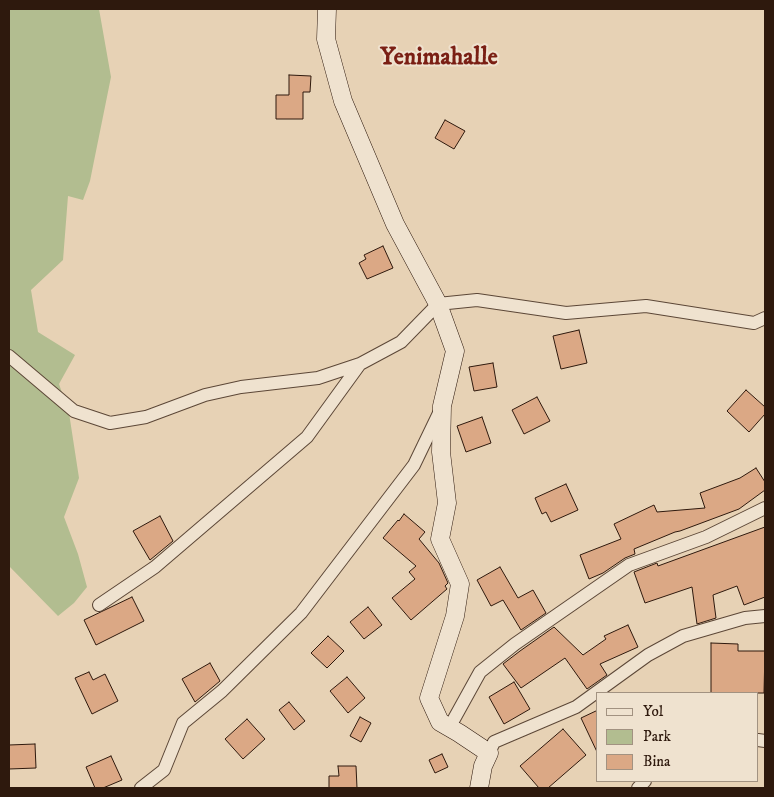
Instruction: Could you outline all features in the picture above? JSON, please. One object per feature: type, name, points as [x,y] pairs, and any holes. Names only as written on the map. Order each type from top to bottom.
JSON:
[{"type":"street","points":[[327,9],[326,40],[343,101],[395,224],[438,304],[455,351],[442,406],[441,452],[447,503],[440,539],[460,584],[455,616],[429,698],[440,722],[489,753]]},
{"type":"street","points":[[9,356],[74,411],[110,423],[146,418],[205,395],[241,387],[318,378],[360,364],[401,342],[438,304],[477,300],[566,313],[646,306],[754,322],[765,318]]},
{"type":"street","points":[[99,605],[155,567],[307,437],[360,364]]},
{"type":"street","points":[[141,788],[164,770],[183,723],[222,691],[301,613],[414,465],[442,406]]},
{"type":"street","points":[[449,728],[480,672],[516,644],[629,565],[706,537],[765,508]]},
{"type":"street","points":[[597,692],[648,655],[684,636],[746,618],[765,616]]},
{"type":"street","points":[[479,788],[483,766],[494,742],[576,707],[596,693]]},
{"type":"green space","points":[[9,9],[99,9],[111,77],[90,181],[83,200],[68,196],[63,260],[31,290],[38,332],[75,355],[59,384],[69,413],[79,478],[64,517],[78,554],[87,587],[74,603],[58,616],[9,566]]},
{"type":"building","points":[[289,75],[311,76],[310,92],[303,92],[303,119],[276,119],[276,95],[289,95]]},
{"type":"building","points":[[445,120],[465,131],[454,149],[435,138]]},
{"type":"building","points":[[383,246],[393,268],[367,279],[359,263],[366,259],[364,255]]},
{"type":"building","points":[[579,330],[587,363],[561,369],[553,336]]},
{"type":"building","points":[[493,363],[497,387],[474,391],[469,367]]},
{"type":"building","points":[[746,390],[765,407],[765,414],[749,432],[727,411]]},
{"type":"building","points":[[537,397],[550,421],[524,434],[512,410]]},
{"type":"building","points":[[482,417],[491,443],[466,452],[457,426]]},
{"type":"building","points":[[756,468],[765,482],[765,490],[739,509],[634,549],[635,554],[589,579],[580,555],[621,539],[614,524],[654,505],[657,512],[705,508],[700,493],[740,478]]},
{"type":"building","points":[[566,484],[578,510],[551,522],[546,512],[542,514],[535,498]]},
{"type":"building","points":[[404,514],[425,532],[419,539],[439,563],[448,583],[445,586],[447,589],[411,620],[392,598],[415,579],[409,572],[416,566],[383,538]]},
{"type":"building","points":[[160,516],[173,541],[150,560],[133,531]]},
{"type":"building","points":[[765,527],[765,597],[744,605],[737,586],[713,595],[716,618],[697,624],[692,587],[645,603],[634,572],[657,563],[658,566]]},
{"type":"building","points":[[500,567],[518,598],[533,590],[546,613],[521,630],[503,600],[491,606],[477,580]]},
{"type":"building","points":[[132,597],[144,621],[96,645],[84,620]]},
{"type":"building","points":[[368,607],[382,625],[364,639],[350,622]]},
{"type":"building","points":[[628,625],[638,647],[600,664],[607,675],[587,689],[565,658],[521,688],[503,664],[554,627],[583,655],[606,639],[604,636]]},
{"type":"building","points":[[328,636],[344,651],[327,668],[311,653]]},
{"type":"building","points":[[711,643],[738,644],[738,651],[765,651],[764,693],[711,692]]},
{"type":"building","points":[[210,663],[220,681],[195,702],[182,679]]},
{"type":"building","points":[[89,672],[93,680],[105,674],[118,701],[92,714],[75,678]]},
{"type":"building","points":[[347,677],[365,698],[348,713],[330,691]]},
{"type":"building","points":[[514,682],[530,709],[504,724],[489,697]]},
{"type":"building","points":[[289,702],[305,721],[294,730],[279,710]]},
{"type":"building","points":[[596,711],[596,750],[581,718]]},
{"type":"building","points":[[360,717],[371,723],[361,742],[350,736]]},
{"type":"building","points":[[247,719],[265,739],[243,759],[225,739]]},
{"type":"building","points":[[563,729],[586,755],[548,788],[539,788],[520,766]]},
{"type":"building","points":[[35,744],[36,768],[9,769],[9,745]]},
{"type":"building","points":[[442,754],[448,767],[435,773],[429,760]]},
{"type":"building","points":[[111,756],[122,780],[103,788],[95,788],[86,767]]},
{"type":"building","points":[[338,766],[356,766],[357,788],[329,788],[329,776],[339,776]]},
{"type":"district","name":"Yenimahalle","points":[[439,59]]}]
